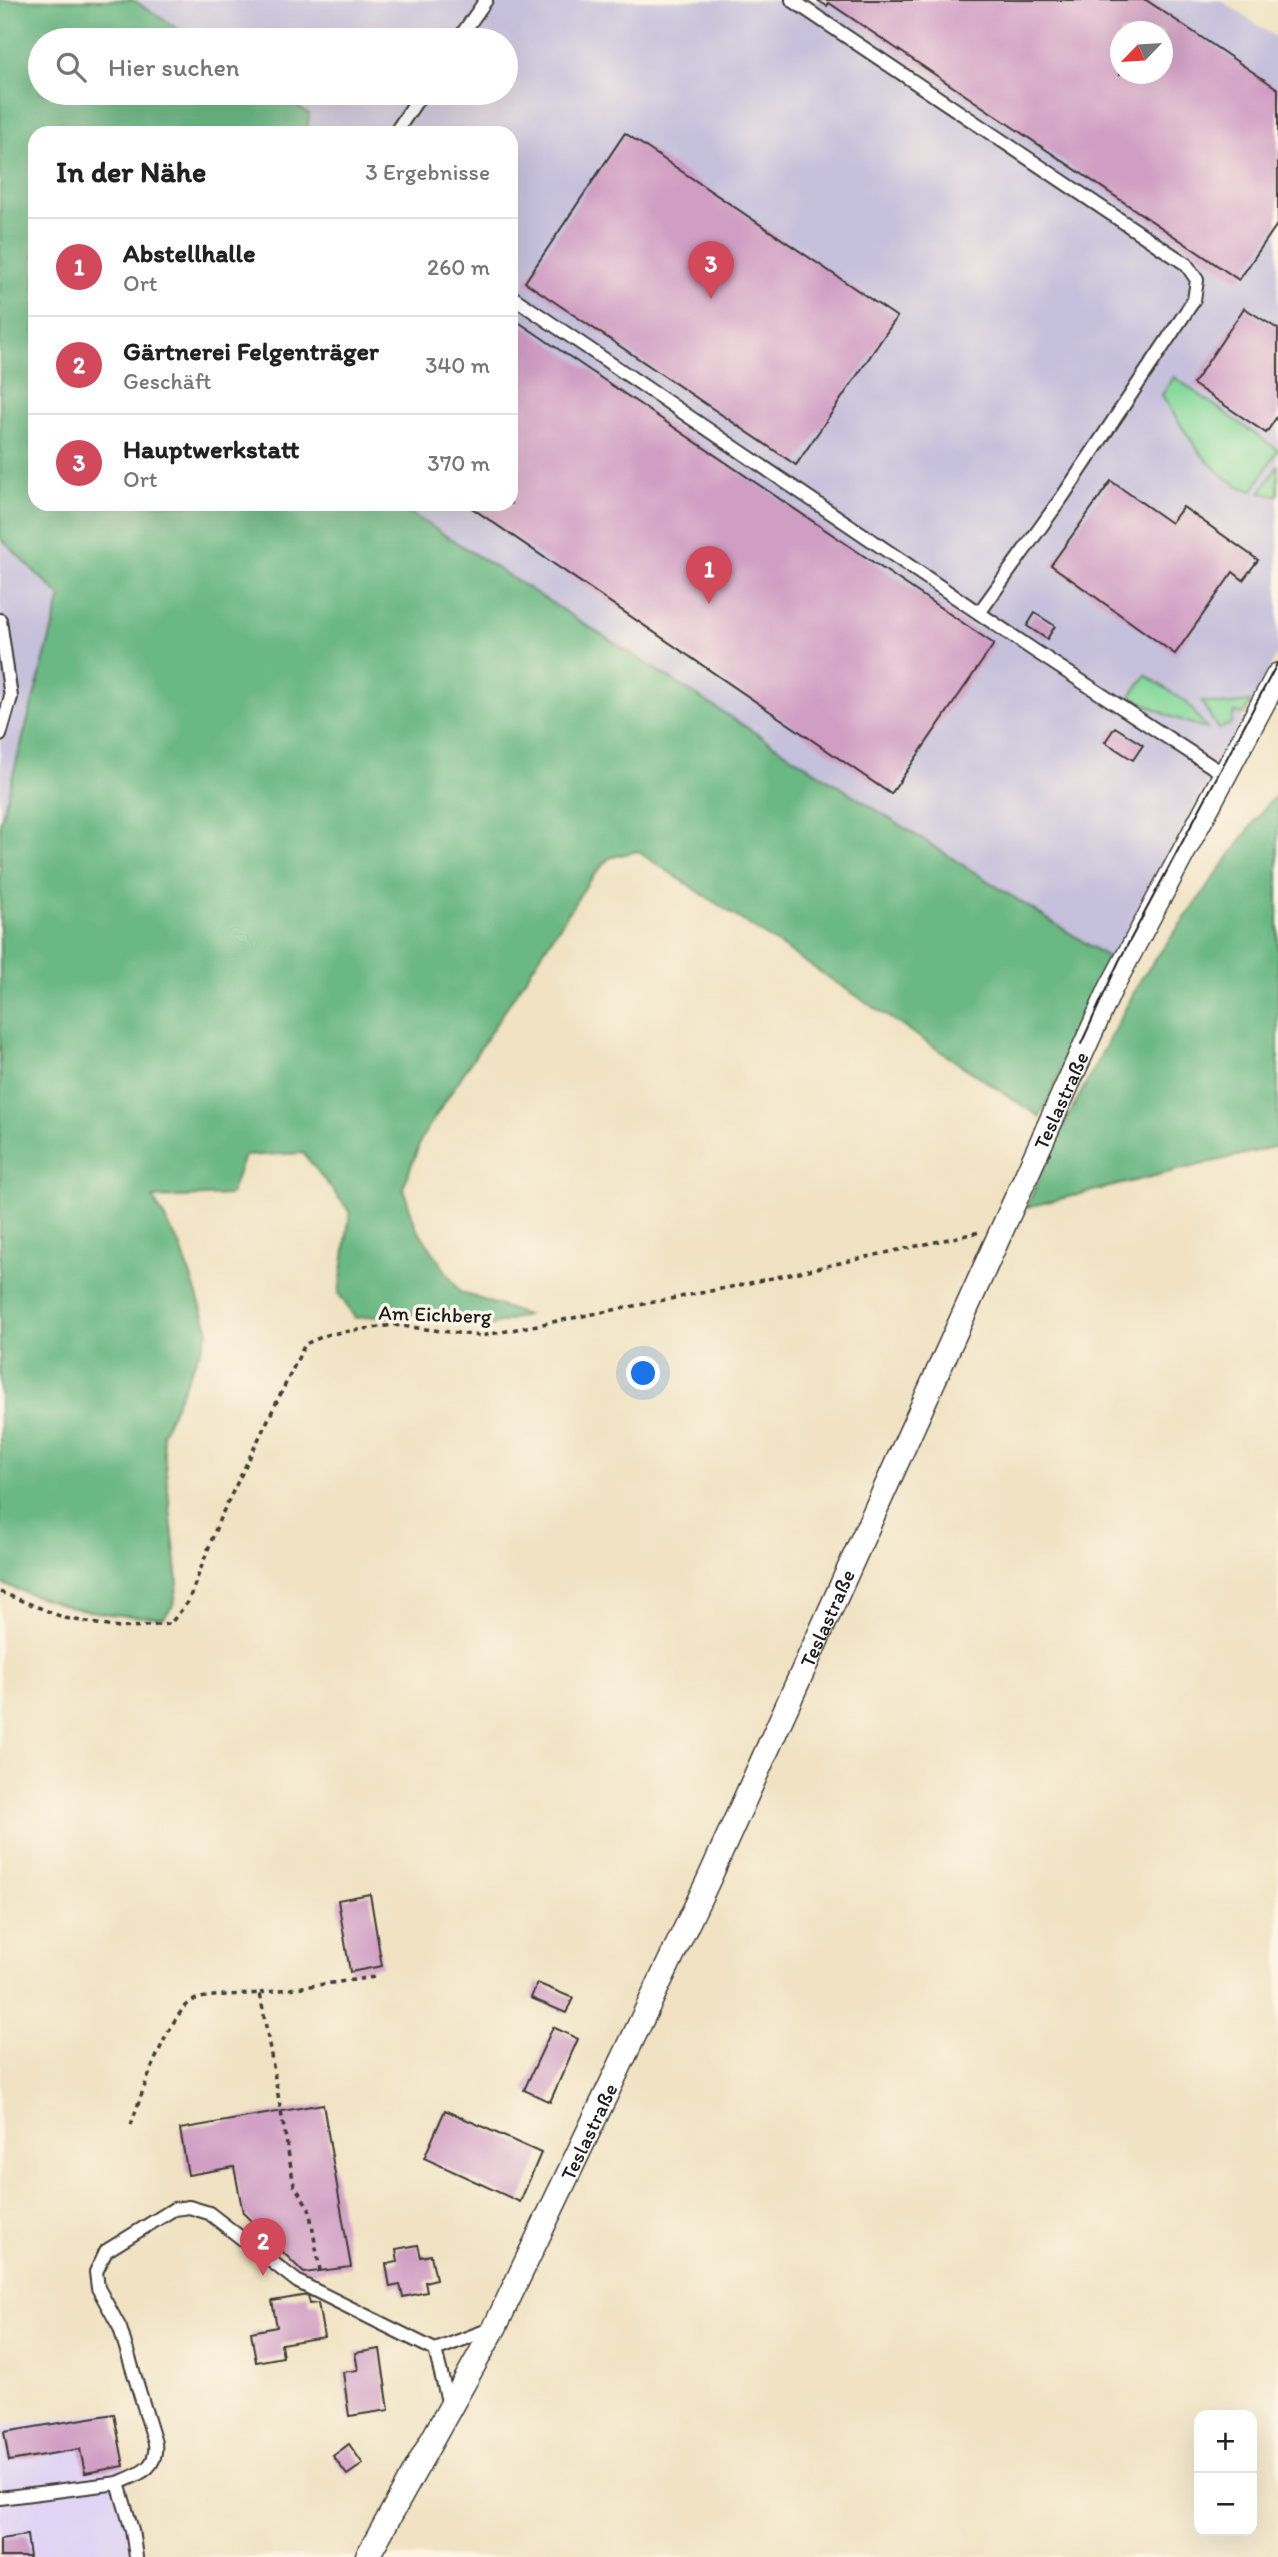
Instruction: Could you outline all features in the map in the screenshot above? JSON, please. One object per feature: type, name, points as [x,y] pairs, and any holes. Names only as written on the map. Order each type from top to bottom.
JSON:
[{"type":"street","name":"Teslastraße","points":[[368,2557],[495,2327],[708,1881],[1111,988],[1278,675]]},
{"type":"lane","points":[[466,28],[485,0]]},
{"type":"lane","points":[[792,0],[1186,264],[1197,280],[1194,300],[1100,441],[979,613]]},
{"type":"lane","points":[[400,126],[414,105]]},
{"type":"lane","points":[[518,301],[979,613],[1225,775]]},
{"type":"lane","points":[[0,621],[10,697],[0,735]]},
{"type":"lane","points":[[0,2498],[118,2483],[152,2466],[157,2457],[120,2328],[98,2288],[96,2272],[106,2251],[174,2209],[189,2207],[209,2213],[299,2282],[435,2350],[495,2327]]},
{"type":"lane","points":[[435,2350],[450,2411]]},
{"type":"lane","points":[[118,2483],[132,2530],[135,2557]]},
{"type":"path","name":"Am Eichberg","points":[[0,1592],[65,1618],[119,1628],[170,1625],[188,1602],[220,1518],[305,1344],[329,1334],[394,1325],[481,1336],[736,1286],[1002,1228]]},
{"type":"path","points":[[131,2125],[156,2058],[176,2020],[194,2001],[375,1977]]},
{"type":"path","points":[[260,1993],[294,2185],[309,2208],[325,2295]]},
{"type":"shaded area","points":[[133,0],[1220,0],[1278,39],[1278,653],[1112,960],[407,511],[518,511],[518,126],[307,126],[308,114],[294,105],[518,105],[518,28],[176,28]]},
{"type":"shaded area","points":[[0,538],[61,597],[0,823]]},
{"type":"shaded area","points":[[115,2411],[138,2557],[0,2557],[0,2426]]},
{"type":"green space","points":[[0,0],[133,0],[176,28],[28,28],[28,105],[295,105],[309,114],[308,126],[28,126],[28,511],[407,511],[1112,960],[1040,1117],[637,851],[609,858],[589,881],[422,1137],[403,1188],[416,1227],[460,1292],[526,1315],[490,1326],[413,1314],[355,1318],[339,1294],[350,1212],[303,1153],[244,1156],[230,1195],[153,1198],[181,1247],[209,1331],[162,1434],[178,1582],[174,1604],[164,1617],[99,1613],[0,1583],[0,823],[61,597],[0,538]]},
{"type":"green space","points":[[1174,377],[1278,450],[1252,491],[1223,475],[1210,464],[1189,438],[1162,395]]},
{"type":"green space","points":[[1278,466],[1278,495],[1260,493]]},
{"type":"green space","points":[[1146,675],[1187,703],[1207,729],[1169,716],[1131,696]]},
{"type":"green space","points":[[1201,701],[1224,705],[1251,702],[1244,715],[1234,712],[1231,724],[1218,729]]},
{"type":"green space","points":[[1278,794],[1278,1146],[1027,1207],[1048,1155],[1141,979],[1268,803]]},
{"type":"building","points":[[817,0],[1146,0],[1278,89],[1278,223],[1239,280],[829,3],[827,6]]},
{"type":"building","points":[[625,133],[897,317],[796,465],[525,282]]},
{"type":"building","points":[[1244,308],[1278,329],[1278,415],[1266,433],[1193,384]]},
{"type":"building","points":[[518,322],[994,644],[891,794],[476,511],[518,511]]},
{"type":"building","points":[[1111,481],[1171,523],[1183,507],[1258,560],[1243,580],[1233,572],[1175,654],[1051,565]]},
{"type":"building","points":[[1035,613],[1055,626],[1047,639],[1027,626]]},
{"type":"building","points":[[1115,727],[1143,745],[1133,760],[1105,742]]},
{"type":"building","points":[[370,1894],[382,1966],[350,1972],[338,1900]]},
{"type":"building","points":[[537,1983],[573,1998],[566,2013],[531,1998]]},
{"type":"building","points":[[553,2027],[578,2039],[550,2102],[524,2090]]},
{"type":"building","points":[[323,2104],[351,2267],[304,2273],[243,2213],[234,2167],[188,2175],[180,2129]]},
{"type":"building","points":[[445,2110],[541,2153],[520,2202],[424,2158]]},
{"type":"building","points":[[418,2245],[421,2257],[431,2255],[436,2279],[425,2282],[427,2292],[403,2297],[400,2285],[390,2287],[386,2264],[398,2262],[396,2249]]},
{"type":"building","points":[[308,2295],[310,2304],[318,2303],[324,2337],[281,2344],[283,2357],[256,2362],[251,2332],[277,2327],[272,2301]]},
{"type":"building","points":[[380,2349],[389,2410],[349,2416],[343,2372],[358,2370],[355,2353]]},
{"type":"building","points":[[114,2414],[124,2466],[85,2473],[80,2449],[9,2461],[4,2432]]},
{"type":"building","points":[[349,2444],[363,2464],[347,2475],[333,2456]]},
{"type":"building","points":[[27,2535],[30,2557],[0,2557],[0,2539]]},
{"type":"tram line","points":[[1081,1044],[1119,961],[1278,662]]},
{"type":"place","name":"Hauptwerkstatt","points":[[711,299]]},
{"type":"place","name":"Abstellhalle","points":[[709,604]]},
{"type":"place","name":"Gärtnerei Felgenträger","points":[[263,2276]]}]
